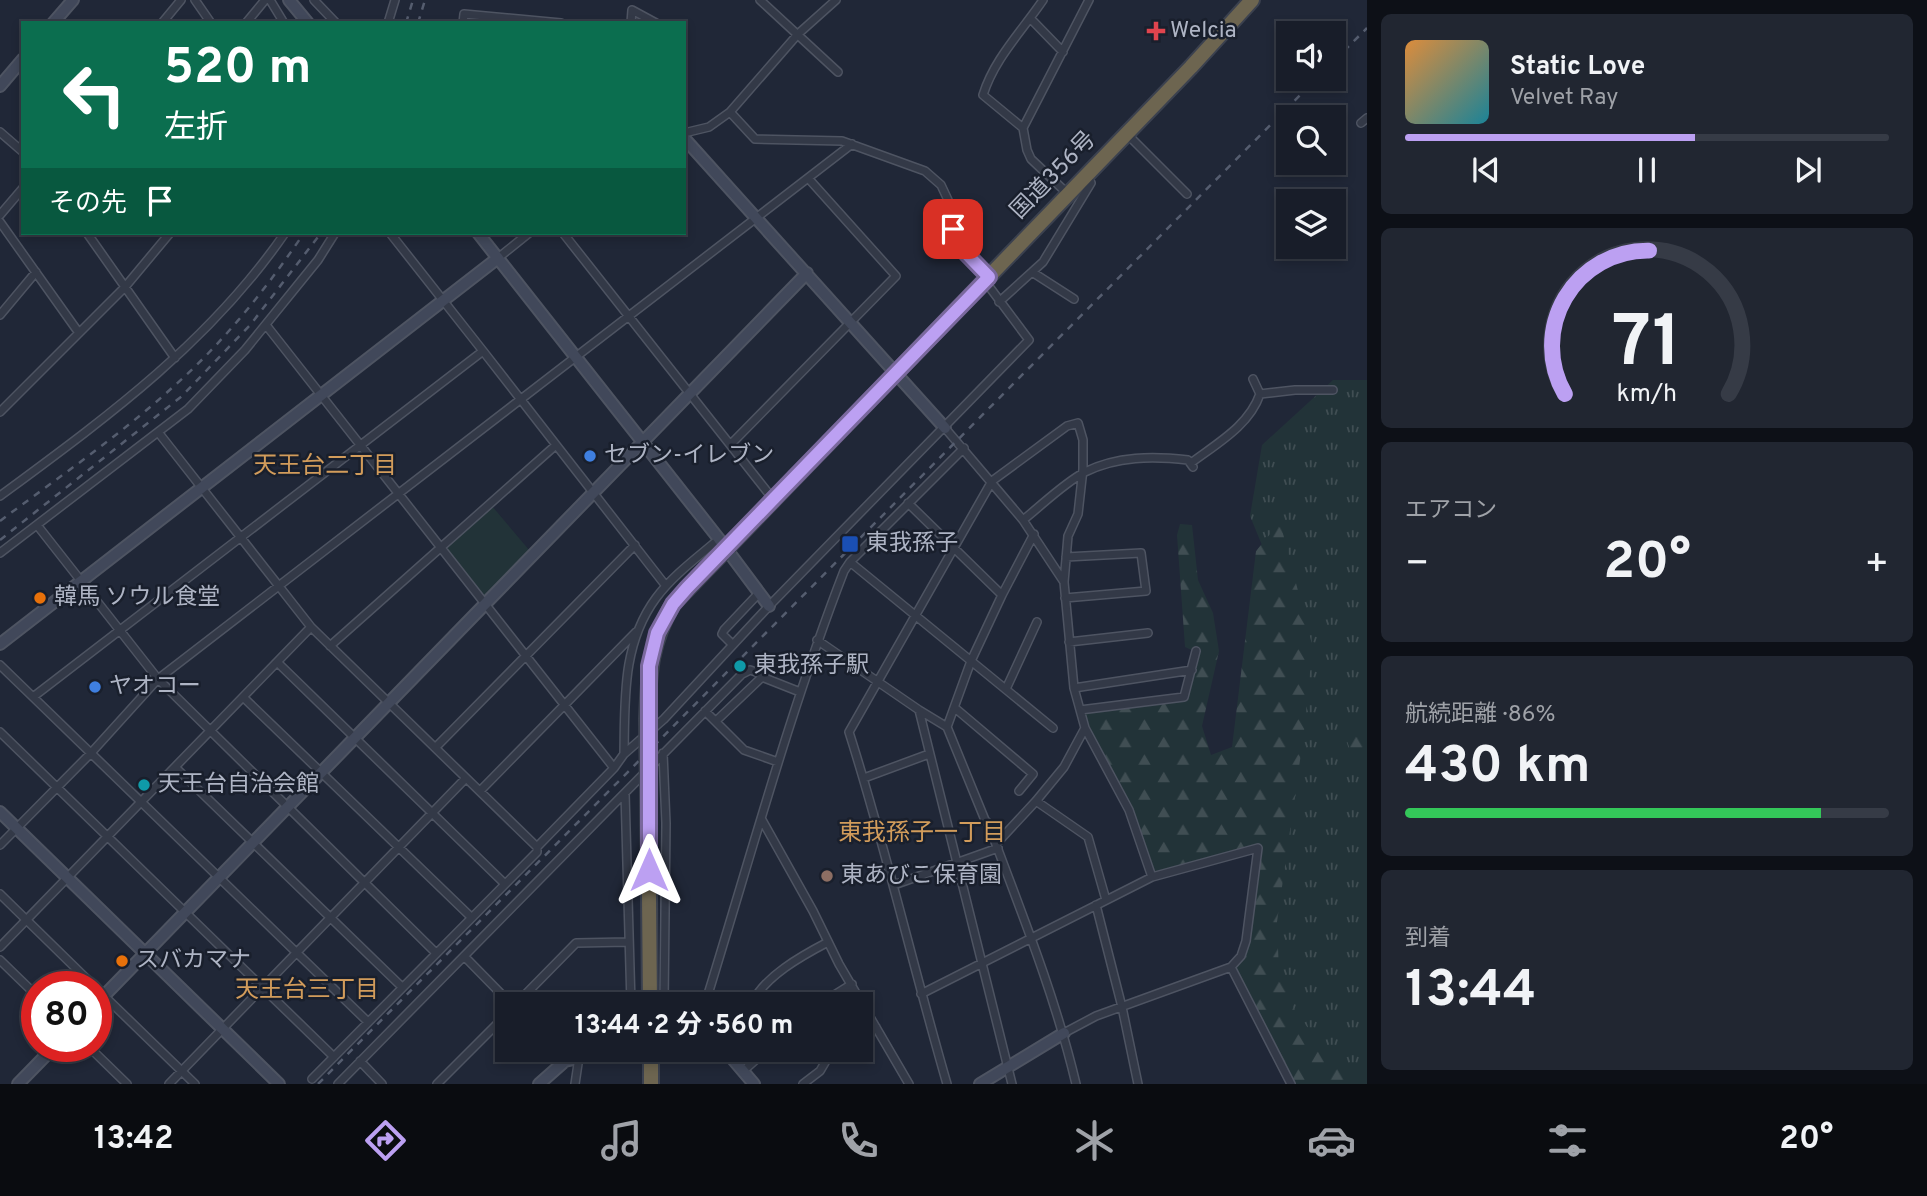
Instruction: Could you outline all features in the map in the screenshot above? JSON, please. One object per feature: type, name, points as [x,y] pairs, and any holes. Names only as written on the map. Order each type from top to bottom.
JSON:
[{"type":"highway","name":"国道356号","points":[[650,992],[647,719],[649,666],[657,633],[673,604],[722,543],[773,499],[1252,0]]},
{"type":"highway","points":[[651,1062],[651,1084]]},
{"type":"street","points":[[55,21],[73,0]]},
{"type":"street","points":[[164,21],[181,0]]},
{"type":"street","points":[[195,0],[210,21]]},
{"type":"street","points":[[248,21],[267,0],[283,21]]},
{"type":"street","points":[[289,0],[306,21]]},
{"type":"street","points":[[314,0],[334,21]]},
{"type":"street","points":[[389,21],[394,0]]},
{"type":"street","points":[[760,0],[838,72]]},
{"type":"street","points":[[686,135],[709,127],[730,112],[798,34],[836,0]]},
{"type":"street","points":[[1023,128],[983,95],[993,68],[1043,0]]},
{"type":"street","points":[[1068,194],[1031,159],[1023,128],[1089,0]]},
{"type":"street","points":[[631,21],[632,10],[652,21]]},
{"type":"street","points":[[463,21],[464,14],[539,21]]},
{"type":"street","points":[[1030,18],[1063,52]]},
{"type":"street","points":[[0,86],[21,61]]},
{"type":"street","points":[[312,1079],[537,852],[537,847],[614,768],[624,754],[664,719],[769,606],[1029,340],[999,302],[987,279],[956,243],[948,200],[941,185],[925,171],[842,141],[755,139],[730,112]]},
{"type":"street","points":[[0,132],[21,150]]},
{"type":"street","points":[[1126,134],[1186,194]]},
{"type":"street","points":[[686,138],[964,448],[1034,534],[1064,582]]},
{"type":"street","points":[[0,845],[91,753],[158,679],[852,144]]},
{"type":"street","points":[[999,302],[1043,262],[1091,183],[1087,174]]},
{"type":"street","points":[[731,444],[896,276],[808,178]]},
{"type":"street","points":[[0,215],[21,190]]},
{"type":"street","points":[[0,222],[79,333]]},
{"type":"street","points":[[88,235],[175,358]]},
{"type":"street","points":[[0,412],[125,287],[168,235]]},
{"type":"street","points":[[0,496],[97,425],[175,358],[225,310],[284,235]]},
{"type":"street","points":[[0,553],[188,409],[246,350],[334,235]]},
{"type":"street","points":[[392,235],[666,586]]},
{"type":"street","points":[[480,235],[769,606]]},
{"type":"street","points":[[0,644],[527,235]]},
{"type":"street","points":[[565,235],[773,499]]},
{"type":"street","points":[[0,315],[36,272]]},
{"type":"street","points":[[1032,272],[1074,299]]},
{"type":"street","points":[[112,982],[186,913],[807,273]]},
{"type":"street","points":[[266,325],[614,768]]},
{"type":"street","points":[[33,697],[483,351]]},
{"type":"street","points":[[1023,520],[1082,473],[1108,463],[1152,457],[1188,460],[1192,465],[1255,409],[1259,394],[1253,379]]},
{"type":"street","points":[[1259,394],[1333,390]]},
{"type":"street","points":[[947,1084],[894,885],[849,732],[992,481],[1067,426],[1078,423],[1083,440],[1082,473],[1077,514],[1068,536],[1064,582],[1074,688],[1085,728],[1129,810],[1152,877]]},
{"type":"street","points":[[158,432],[311,627],[537,847]]},
{"type":"street","points":[[330,646],[556,444]]},
{"type":"street","points":[[709,992],[817,640],[850,562],[964,448]]},
{"type":"street","points":[[908,503],[1002,595]]},
{"type":"street","points":[[37,525],[158,679],[436,953]]},
{"type":"street","points":[[947,727],[971,661],[1034,534]]},
{"type":"street","points":[[624,754],[626,677],[629,658],[639,630],[651,606],[666,586],[722,543]]},
{"type":"street","points":[[436,747],[635,545]]},
{"type":"street","points":[[1066,557],[1141,553],[1146,591],[1066,598]]},
{"type":"street","points":[[850,562],[1053,728]]},
{"type":"street","points":[[732,645],[722,634],[724,630],[759,593]]},
{"type":"street","points":[[1006,689],[1037,622]]},
{"type":"street","points":[[0,947],[311,627]]},
{"type":"street","points":[[480,791],[639,630]]},
{"type":"street","points":[[1069,642],[1148,633]]},
{"type":"street","points":[[817,640],[947,727],[997,846],[1030,937],[1064,1033],[1076,1084]]},
{"type":"street","points":[[1080,710],[1184,697],[1196,651]]},
{"type":"street","points":[[277,662],[505,884]]},
{"type":"street","points":[[0,665],[368,1022]]},
{"type":"street","points":[[338,1084],[742,674],[750,670],[800,692]]},
{"type":"street","points":[[1074,688],[1192,670]]},
{"type":"street","points":[[716,721],[762,677]]},
{"type":"street","points":[[243,696],[471,917]]},
{"type":"street","points":[[955,708],[1033,774],[1019,791]]},
{"type":"street","points":[[919,710],[1012,1084]]},
{"type":"street","points":[[705,711],[744,750],[778,761]]},
{"type":"street","points":[[894,885],[997,846],[1064,767],[1085,728]]},
{"type":"street","points":[[0,732],[334,1057]]},
{"type":"street","points":[[663,753],[666,822],[664,992]]},
{"type":"street","points":[[864,778],[929,754]]},
{"type":"street","points":[[176,768],[402,988]]},
{"type":"street","points":[[169,1084],[466,778]]},
{"type":"street","points":[[625,793],[630,992]]},
{"type":"street","points":[[1036,801],[1088,837],[1106,900]]},
{"type":"street","points":[[0,812],[279,1084]]},
{"type":"street","points":[[762,820],[909,1084]]},
{"type":"street","points":[[921,993],[1152,877],[1258,848],[1246,941],[1241,956],[1231,967],[1088,1019],[980,1084]]},
{"type":"street","points":[[0,894],[76,971]]},
{"type":"street","points":[[1096,905],[1138,1084]]},
{"type":"street","points":[[526,992],[576,943],[628,942]]},
{"type":"street","points":[[759,992],[800,956],[828,942]]},
{"type":"street","points":[[464,956],[502,992]]},
{"type":"street","points":[[0,960],[21,980]]},
{"type":"street","points":[[1231,967],[1291,1084]]},
{"type":"street","points":[[839,992],[852,984]]},
{"type":"street","points":[[112,1007],[195,1084]]},
{"type":"street","points":[[437,1084],[495,1026]]},
{"type":"street","points":[[360,1061],[382,1084]]},
{"type":"street","points":[[18,1084],[39,1062]]},
{"type":"street","points":[[104,1062],[127,1084]]},
{"type":"street","points":[[540,1084],[564,1062]]},
{"type":"street","points":[[575,1084],[578,1062]]},
{"type":"street","points":[[735,1062],[754,1084]]},
{"type":"street","points":[[743,1071],[753,1062]]},
{"type":"street","points":[[803,1084],[820,1071],[825,1062]]},
{"type":"green space","points":[[1333,380],[1367,380],[1367,1084],[1302,1084],[1251,949],[1301,640],[1250,516],[1262,445]]},
{"type":"green space","points":[[492,506],[530,551],[485,598],[446,547]]},
{"type":"green space","points":[[1280,522],[1314,652],[1307,687],[1306,718],[1277,922],[1279,974],[1294,1009],[1349,1084],[1294,1084],[1231,967],[1246,941],[1258,849],[1152,877],[1129,810],[1080,710],[1184,697],[1196,652],[1185,647],[1177,535],[1180,524],[1192,525],[1198,580],[1213,613],[1219,651],[1202,726],[1211,755],[1232,747],[1256,551]]},
{"type":"green space","points":[[1357,721],[1367,721],[1367,766],[1353,758],[1346,738]]},
{"type":"railway","points":[[407,21],[413,0]]},
{"type":"railway","points":[[419,21],[425,0]]},
{"type":"railway","points":[[1346,49],[1367,28]]},
{"type":"railway","points":[[318,1084],[1304,91]]},
{"type":"railway","points":[[0,521],[110,439],[192,370],[243,314],[303,235]]},
{"type":"railway","points":[[0,540],[182,396],[251,324],[319,235]]},
{"type":"place","name":"Welcia","points":[[1156,31]]},
{"type":"place","name":"セブン-イレブン","points":[[590,456]]},
{"type":"place","name":"東我孫子","points":[[850,544]]},
{"type":"place","name":"韓馬 ソウル食堂","points":[[40,598]]},
{"type":"place","name":"東我孫子駅","points":[[740,666]]},
{"type":"place","name":"ヤオコー","points":[[95,687]]},
{"type":"place","name":"天王台自治会館","points":[[144,785]]},
{"type":"place","name":"東あびこ保育園","points":[[827,876]]},
{"type":"place","name":"スバカマナ","points":[[122,961]]},
{"type":"district","name":"天王台二丁目","points":[[325,467]]},
{"type":"district","name":"東我孫子一丁目","points":[[922,834]]},
{"type":"district","name":"天王台三丁目","points":[[307,991]]},
{"type":"route","points":[[649,870],[647,719],[649,666],[657,633],[673,604],[687,588],[989,277],[956,243],[953,229]]}]
